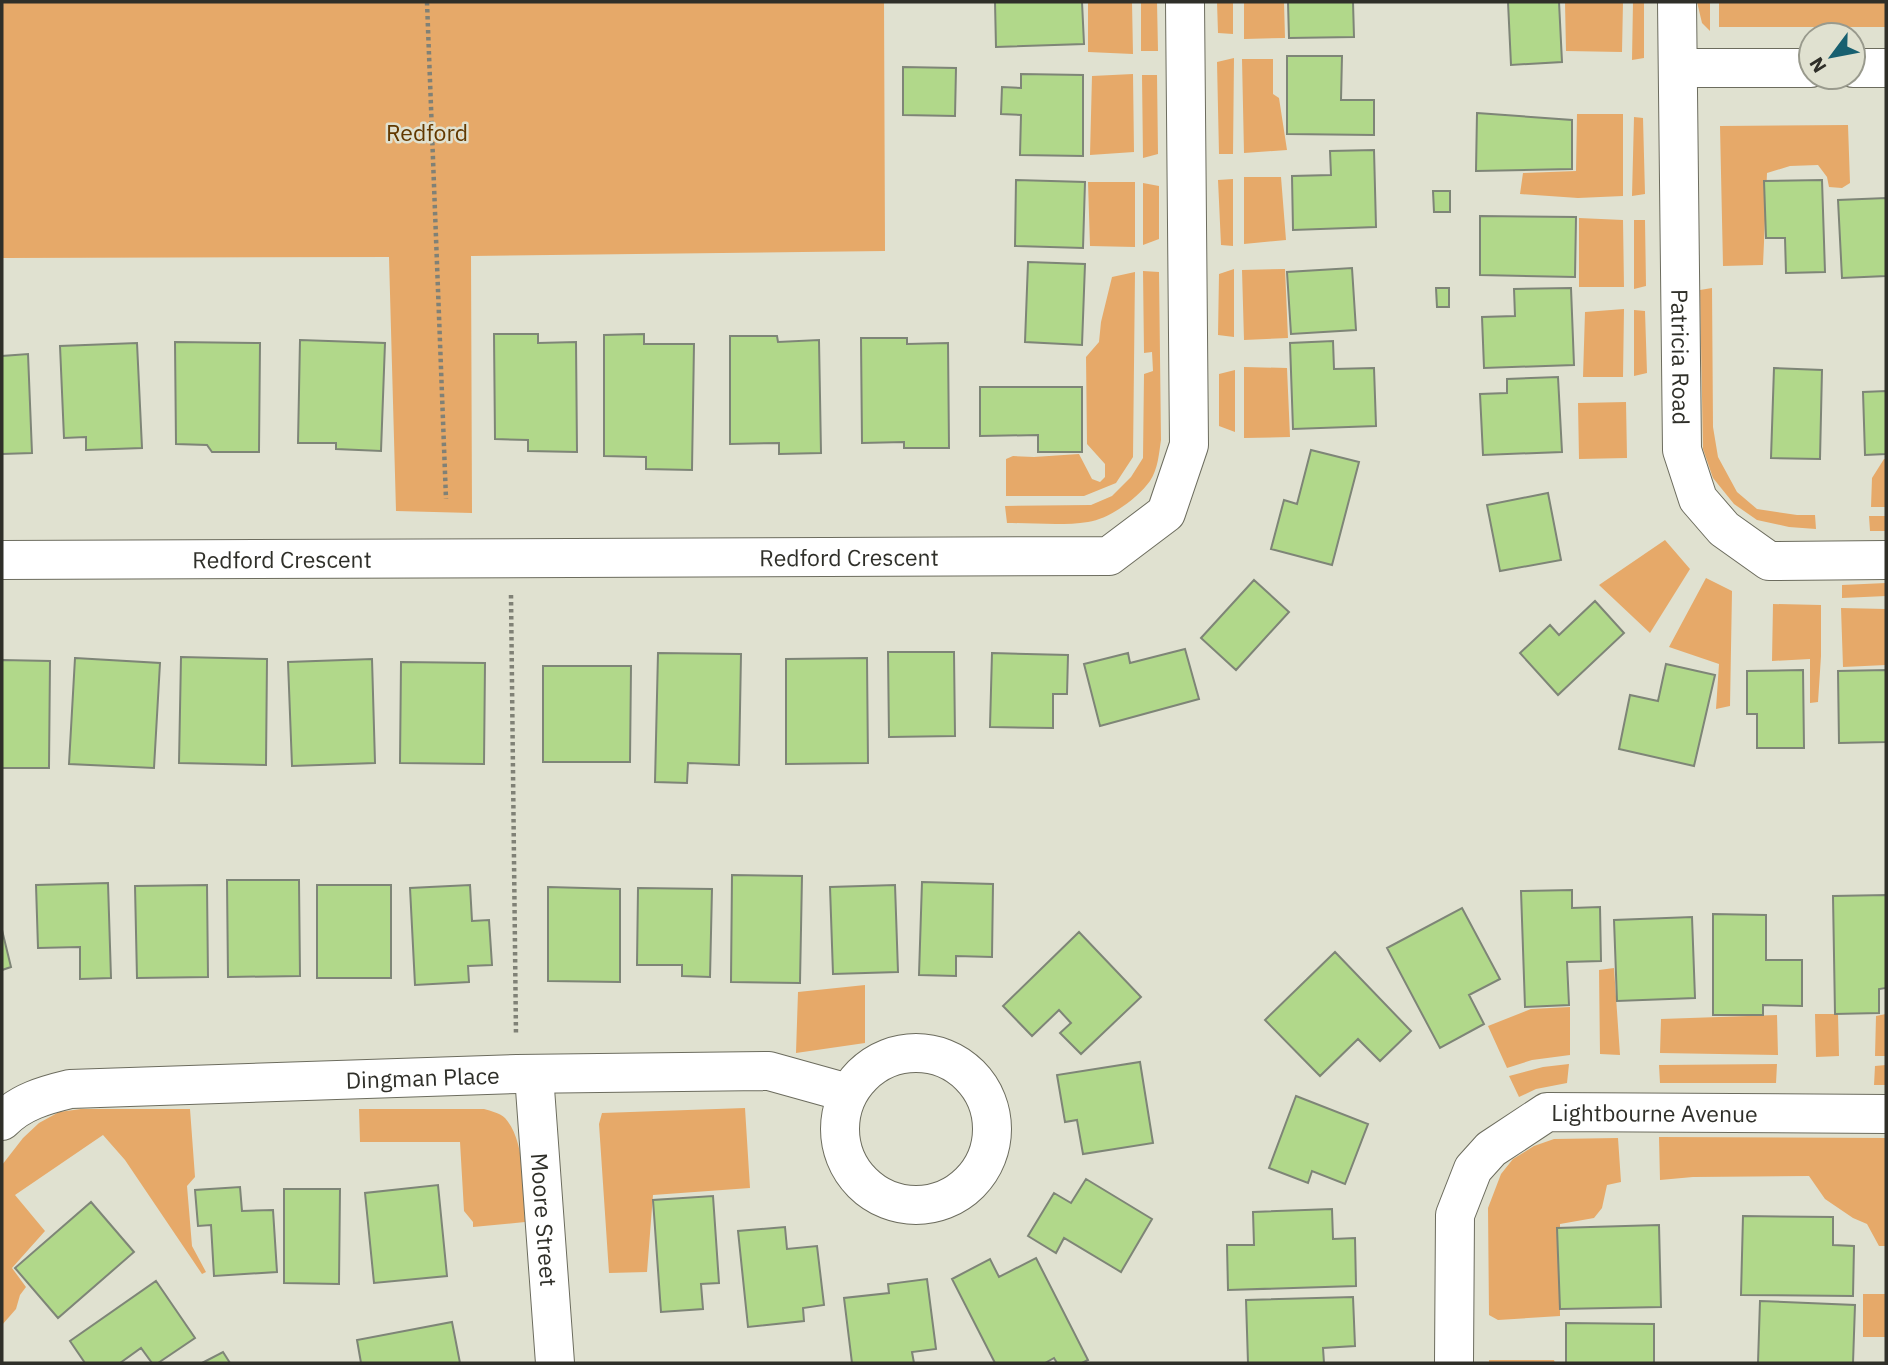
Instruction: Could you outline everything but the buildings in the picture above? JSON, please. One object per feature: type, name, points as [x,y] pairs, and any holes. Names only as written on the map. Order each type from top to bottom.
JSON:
[{"type":"street","name":"Redford Crescent","points":[[2,560],[1109,556],[1166,513],[1189,445],[1185,2]]},
{"type":"street","name":"Patricia Road","points":[[1677,2],[1682,450],[1698,499],[1724,529],[1769,561],[1886,560]]},
{"type":"street","points":[[1679,68],[1797,68]]},
{"type":"street","points":[[1867,68],[1886,68]]},
{"type":"street","name":"Dingman Place","points":[[2,1121],[38,1096],[70,1089],[526,1075],[769,1071],[848,1093]]},
{"type":"street","name":"Moore Street","points":[[526,1075],[555,1363]]},
{"type":"street","name":"Lightbourne Avenue","points":[[1454,1363],[1455,1215],[1473,1170],[1491,1149],[1547,1112],[1886,1114]]},
{"type":"path","points":[[427,2],[446,499]]},
{"type":"path","points":[[512,558],[511,604],[526,1075]]},
{"type":"green space","name":"Redford","points":[[2,2],[884,2],[885,251],[471,256],[472,513],[396,511],[389,257],[2,258]]},
{"type":"green space","points":[[1088,2],[1132,2],[1133,54],[1088,52]]},
{"type":"green space","points":[[1141,2],[1157,2],[1158,51],[1141,51]]},
{"type":"green space","points":[[1217,2],[1233,2],[1233,34],[1218,33]]},
{"type":"green space","points":[[1244,2],[1284,2],[1285,38],[1244,39]]},
{"type":"green space","points":[[1565,2],[1623,2],[1622,52],[1566,51]]},
{"type":"green space","points":[[1633,2],[1644,2],[1644,58],[1632,60]]},
{"type":"green space","points":[[1697,2],[1710,2],[1710,31],[1702,23]]},
{"type":"green space","points":[[1719,2],[1886,2],[1886,27],[1867,27],[1867,21],[1797,21],[1797,27],[1719,27]]},
{"type":"green space","points":[[1234,58],[1233,154],[1219,154],[1217,62]]},
{"type":"green space","points":[[1242,59],[1273,59],[1273,94],[1279,98],[1287,150],[1244,153]]},
{"type":"green space","points":[[1133,74],[1134,152],[1090,155],[1092,76]]},
{"type":"green space","points":[[1142,75],[1157,75],[1158,154],[1143,158]]},
{"type":"green space","points":[[1577,114],[1623,114],[1623,196],[1578,198],[1520,194],[1523,173],[1576,171]]},
{"type":"green space","points":[[1634,117],[1643,118],[1645,194],[1632,196]]},
{"type":"green space","points":[[1848,125],[1850,183],[1842,188],[1829,187],[1827,177],[1818,165],[1790,166],[1767,173],[1763,265],[1723,266],[1720,126]]},
{"type":"green space","points":[[1244,177],[1281,177],[1286,240],[1244,244]]},
{"type":"green space","points":[[1233,179],[1233,246],[1221,245],[1218,180]]},
{"type":"green space","points":[[1088,182],[1135,182],[1135,247],[1090,246]]},
{"type":"green space","points":[[1143,183],[1159,186],[1159,239],[1143,245]]},
{"type":"green space","points":[[1579,218],[1623,220],[1624,287],[1579,287]]},
{"type":"green space","points":[[1634,220],[1645,220],[1646,286],[1634,289]]},
{"type":"green space","points":[[1234,269],[1234,337],[1218,335],[1219,274]]},
{"type":"green space","points":[[1285,269],[1288,338],[1244,340],[1242,270]]},
{"type":"green space","points":[[1143,271],[1159,272],[1161,440],[1153,476],[1130,501],[1096,520],[1068,524],[1007,523],[1005,506],[1091,505],[1112,496],[1131,477],[1143,458],[1144,374],[1153,371],[1152,352],[1144,353]]},
{"type":"green space","points":[[1135,272],[1133,457],[1116,483],[1084,496],[1006,496],[1006,459],[1013,456],[1079,454],[1092,479],[1100,482],[1105,477],[1105,464],[1087,444],[1086,357],[1099,342],[1112,277]]},
{"type":"green space","points":[[1712,288],[1713,427],[1718,457],[1737,492],[1757,509],[1815,515],[1816,529],[1757,520],[1734,504],[1713,478],[1703,449],[1700,290]]},
{"type":"green space","points":[[1624,309],[1623,377],[1583,377],[1585,312]]},
{"type":"green space","points":[[1634,310],[1645,311],[1647,373],[1634,376]]},
{"type":"green space","points":[[1244,367],[1287,368],[1290,437],[1244,438]]},
{"type":"green space","points":[[1235,370],[1235,432],[1219,426],[1219,374]]},
{"type":"green space","points":[[1626,402],[1627,458],[1579,459],[1578,403]]},
{"type":"green space","points":[[1884,459],[1886,507],[1871,507],[1872,478]]},
{"type":"green space","points":[[1869,516],[1886,516],[1886,531],[1870,531]]},
{"type":"green space","points":[[1665,540],[1690,569],[1650,633],[1599,585]]},
{"type":"green space","points":[[1706,578],[1732,591],[1730,706],[1716,709],[1719,664],[1669,647]]},
{"type":"green space","points":[[1886,583],[1886,596],[1842,598],[1842,585]]},
{"type":"green space","points":[[1773,604],[1821,605],[1818,702],[1810,703],[1810,659],[1772,661]]},
{"type":"green space","points":[[1841,608],[1886,609],[1886,665],[1843,667]]},
{"type":"green space","points":[[1614,968],[1620,1055],[1600,1054],[1599,970]]},
{"type":"green space","points":[[865,985],[865,1043],[796,1053],[798,992]]},
{"type":"green space","points":[[1570,1007],[1570,1055],[1532,1060],[1507,1068],[1488,1026],[1531,1009]]},
{"type":"green space","points":[[1815,1014],[1838,1014],[1839,1056],[1816,1057]]},
{"type":"green space","points":[[1886,1014],[1886,1056],[1875,1056],[1876,1016]]},
{"type":"green space","points":[[1777,1015],[1778,1055],[1660,1053],[1661,1019]]},
{"type":"green space","points":[[1569,1064],[1567,1083],[1536,1089],[1519,1097],[1509,1076],[1543,1067]]},
{"type":"green space","points":[[1777,1064],[1776,1083],[1660,1083],[1659,1065]]},
{"type":"green space","points":[[1886,1065],[1886,1085],[1874,1085],[1875,1066]]},
{"type":"green space","points":[[745,1108],[750,1188],[653,1195],[647,1272],[609,1273],[599,1124],[602,1113]]},
{"type":"green space","points":[[81,1109],[190,1109],[195,1177],[187,1186],[192,1246],[206,1272],[202,1274],[125,1160],[103,1135],[15,1195],[45,1231],[12,1268],[26,1287],[20,1295],[16,1309],[2,1325],[2,1165],[39,1123],[59,1112]]},
{"type":"green space","points":[[359,1109],[484,1109],[503,1116],[512,1128],[520,1153],[525,1222],[473,1227],[473,1222],[464,1211],[460,1142],[360,1142]]},
{"type":"green space","points":[[1659,1137],[1886,1138],[1886,1246],[1879,1246],[1867,1224],[1825,1199],[1809,1176],[1693,1177],[1660,1180]]},
{"type":"green space","points":[[1618,1138],[1621,1182],[1607,1185],[1602,1208],[1594,1218],[1560,1224],[1560,1316],[1498,1320],[1489,1315],[1488,1208],[1501,1174],[1513,1159],[1534,1146],[1554,1139]]},
{"type":"green space","points":[[1863,1294],[1886,1294],[1886,1337],[1863,1337]]},
{"type":"green space","points":[[1489,1360],[1554,1360],[1555,1363],[1489,1363]]}]
